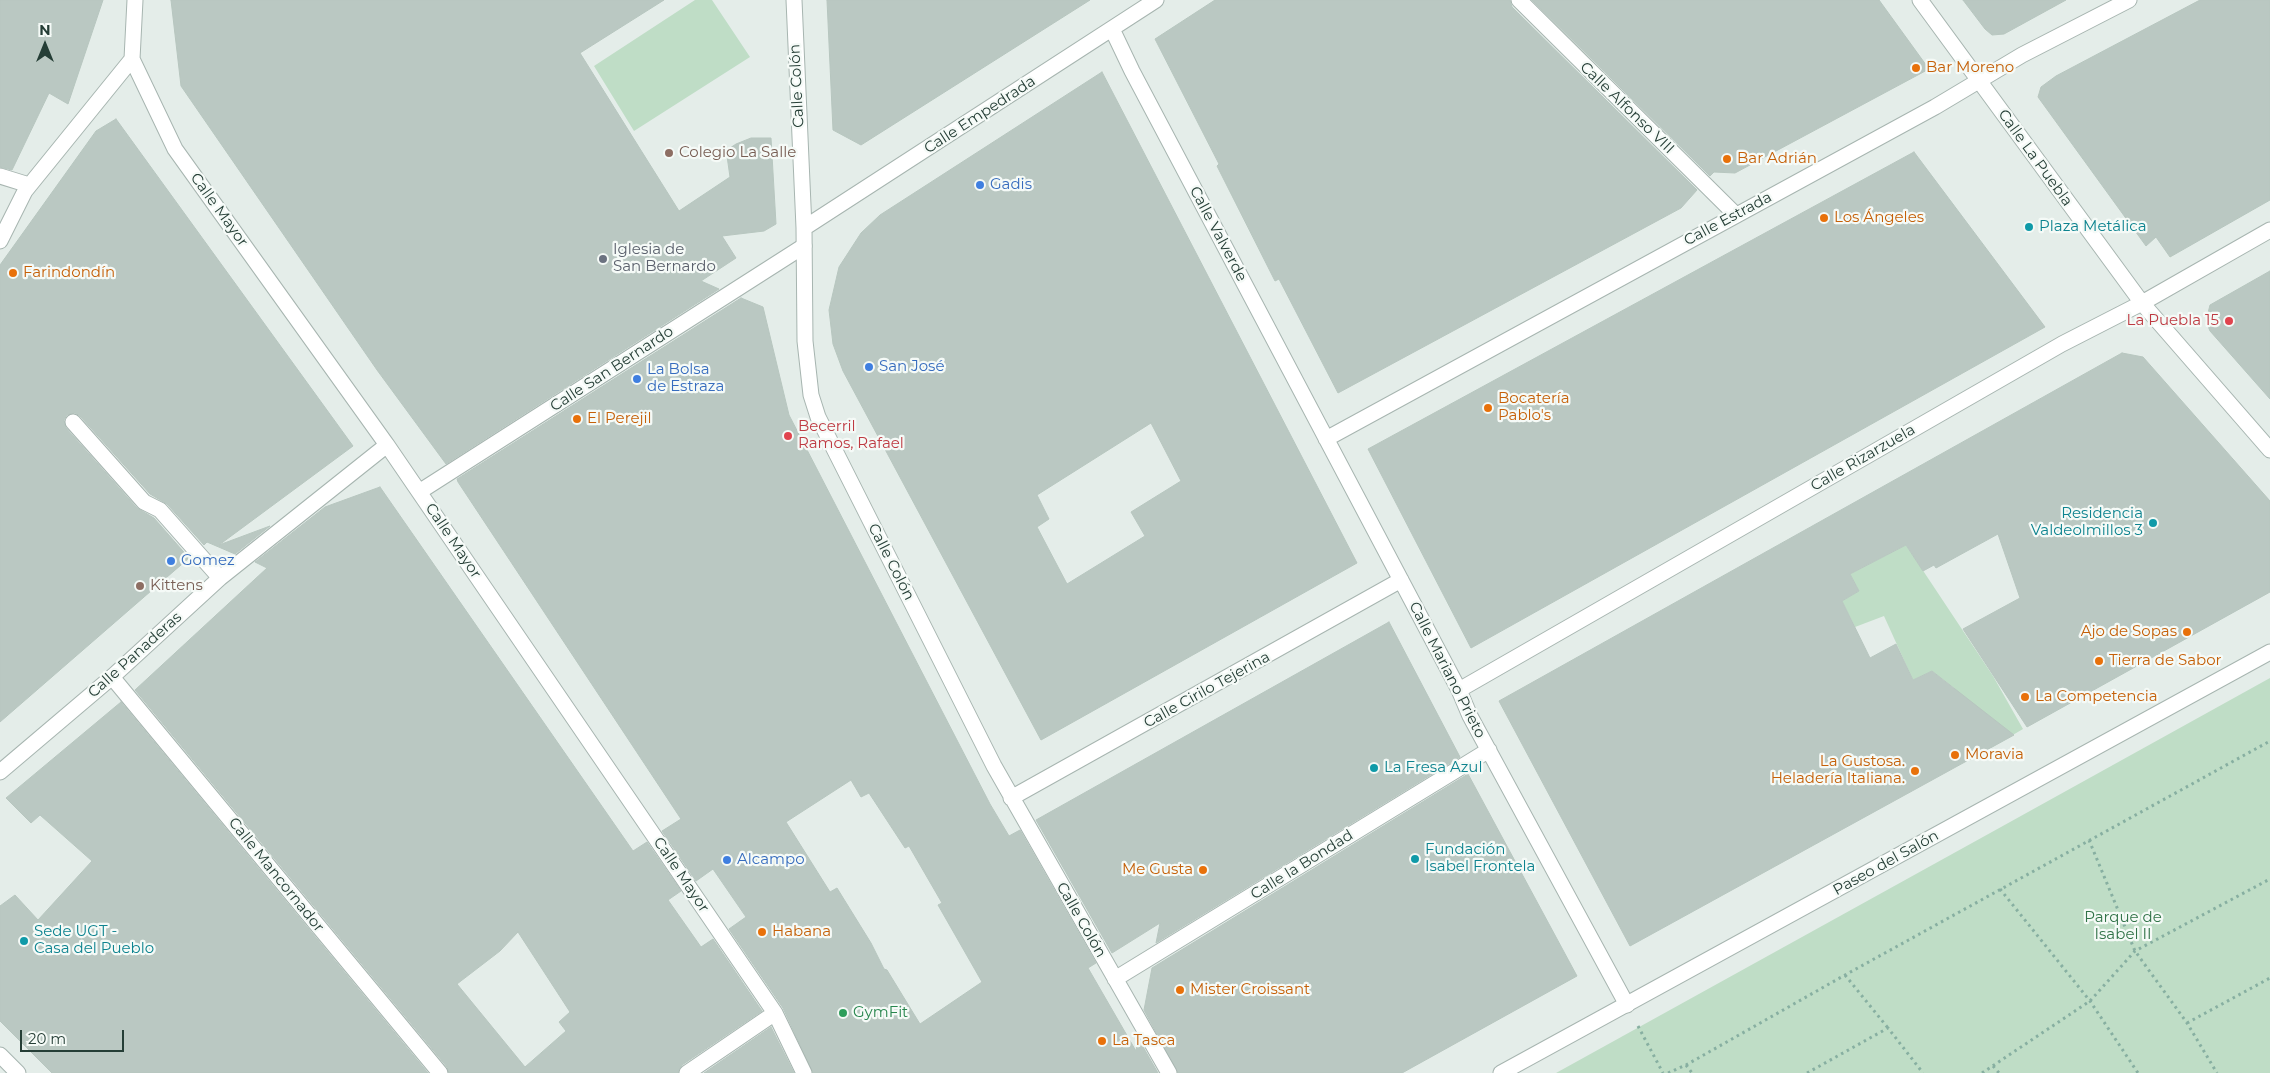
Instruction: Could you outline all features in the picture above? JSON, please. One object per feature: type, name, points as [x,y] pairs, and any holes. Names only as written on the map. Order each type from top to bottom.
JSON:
[{"type":"street","name":"Calle Mayor","points":[[135,0],[132,59],[175,149],[387,445],[775,1013],[804,1073]]},
{"type":"street","name":"Calle Colón","points":[[794,0],[804,228],[805,341],[811,395],[818,417],[1011,798],[1169,1073]]},
{"type":"street","name":"Calle Empedrada","points":[[804,228],[1156,0]]},
{"type":"street","name":"Calle Alfonso VIII","points":[[1518,0],[1736,215]]},
{"type":"street","name":"Calle La Puebla","points":[[1920,0],[2142,303],[2270,450]]},
{"type":"street","name":"Calle Estrada","points":[[1326,438],[1935,107],[1978,80],[2129,0]]},
{"type":"street","name":"Calle Valverde","points":[[1112,29],[1132,71],[1326,438]]},
{"type":"street","points":[[0,241],[19,201],[30,185],[132,59]]},
{"type":"street","points":[[0,176],[30,185]]},
{"type":"street","name":"Calle Rizarzuela","points":[[1459,690],[2078,335],[2142,303],[2270,230]]},
{"type":"street","name":"Calle San Bernardo","points":[[419,492],[804,246]]},
{"type":"street","points":[[73,422],[144,502],[160,510],[220,578]]},
{"type":"street","name":"Calle Mariano Prieto","points":[[1326,438],[1459,690],[1470,716],[1627,1005]]},
{"type":"street","name":"Calle Panaderas","points":[[0,772],[112,677],[220,578],[387,445]]},
{"type":"street","name":"Calle Cirilo Tejerina","points":[[1011,798],[1401,580]]},
{"type":"street","name":"Paseo del Salón","points":[[1501,1073],[2270,652]]},
{"type":"street","name":"Calle Mancornador","points":[[112,677],[440,1073]]},
{"type":"street","name":"Calle la Bondad","points":[[1115,979],[1489,750]]},
{"type":"street","points":[[687,1073],[775,1013]]},
{"type":"street","points":[[0,1055],[18,1073]]},
{"type":"path","points":[[1668,1073],[1686,1065],[2000,889],[2270,742]]},
{"type":"path","points":[[2089,840],[2135,951],[2188,1023],[2218,1073]]},
{"type":"path","points":[[1982,1073],[2090,1001],[2135,951],[2270,879]]},
{"type":"path","points":[[2000,889],[2090,1001],[2138,1073]]},
{"type":"path","points":[[1845,975],[1924,1073]]},
{"type":"path","points":[[2188,1023],[2270,978]]},
{"type":"path","points":[[1627,1005],[1663,1073]]},
{"type":"path","points":[[1807,1073],[1888,1028]]},
{"type":"path","points":[[1686,1065],[1692,1073]]},
{"type":"path","points":[[1993,1066],[1999,1073]]},
{"type":"green space","points":[[695,0],[712,0],[750,57],[634,131],[594,66]]},
{"type":"green space","points":[[1906,545],[1993,676],[2023,729],[1982,753],[1954,688],[1932,671],[1913,680],[1884,616],[1855,627],[1842,601],[1859,591],[1850,574]]},
{"type":"green space","name":"Parque de Isabel II","points":[[2270,678],[2270,1073],[1556,1073],[2001,827]]},
{"type":"building","points":[[0,0],[103,0],[68,104],[49,93],[12,170],[0,167]]},
{"type":"building","points":[[171,0],[664,0],[580,53],[679,211],[730,177],[727,156],[730,148],[751,138],[771,138],[776,224],[764,231],[722,236],[736,258],[701,281],[719,289],[446,464],[377,370],[181,86]]},
{"type":"building","points":[[827,0],[1090,0],[861,145],[833,130]]},
{"type":"building","points":[[1215,0],[1510,0],[1512,7],[1697,190],[1681,208],[1338,393],[1279,279],[1275,281],[1217,166],[1219,164],[1155,39]]},
{"type":"building","points":[[1532,0],[1879,0],[1929,69],[1735,173],[1714,172],[1710,176]]},
{"type":"building","points":[[1963,0],[2066,0],[2004,34],[1992,35],[1985,29]]},
{"type":"building","points":[[2200,0],[2270,0],[2270,200],[2170,257],[2156,237],[2146,246],[2038,97],[2041,87],[2056,76]]},
{"type":"building","points":[[1102,72],[1357,563],[1041,740],[843,371],[833,344],[829,310],[839,267],[861,233],[880,215]],"holes":[[[1151,423],[1181,481],[1131,512],[1145,536],[1067,584],[1037,527],[1049,519],[1037,495]]]},
{"type":"building","points":[[116,119],[353,446],[219,545],[270,526],[235,554],[207,542],[204,545],[167,504],[150,494],[80,416],[75,413],[67,415],[64,420],[66,428],[137,508],[154,518],[189,558],[0,722],[0,265],[96,131]]},
{"type":"building","points":[[1914,152],[2045,327],[1471,648],[1368,449]]},
{"type":"building","points":[[2270,271],[2270,399],[2210,331],[2206,321],[2210,305]]},
{"type":"building","points":[[741,298],[763,307],[789,415],[990,804],[1009,836],[1020,830],[1096,963],[1088,968],[1136,1051],[1138,1038],[1158,1073],[813,1073],[783,1008],[729,929],[746,917],[713,869],[696,881],[662,831],[681,819],[457,479]],"holes":[[[851,780],[861,797],[869,793],[905,848],[909,846],[942,903],[938,905],[982,982],[920,1024],[887,970],[884,969],[871,943],[837,888],[830,892],[786,822]]]},
{"type":"building","points":[[2122,353],[2143,357],[2270,501],[2270,592],[2027,727],[1963,629],[2020,598],[1998,534],[1936,568],[1934,565],[1923,571],[1906,545],[1850,574],[1859,591],[1842,601],[1870,658],[1896,644],[1913,680],[1932,671],[2014,735],[1630,946],[1499,701]]},
{"type":"building","points":[[380,487],[633,851],[647,842],[681,891],[668,900],[701,947],[713,939],[762,1011],[682,1065],[678,1073],[449,1073],[447,1067],[135,690],[267,568],[255,562],[325,507]],"holes":[[[518,932],[570,1012],[559,1022],[566,1031],[525,1067],[457,984],[500,951]]]},
{"type":"building","points":[[1389,622],[1460,757],[1156,943],[1160,923],[1112,953],[1036,820]]},
{"type":"building","points":[[121,702],[428,1073],[52,1073],[0,1021],[0,906],[15,895],[38,920],[92,861],[40,815],[31,823],[6,798]]},
{"type":"building","points":[[1468,774],[1577,976],[1402,1073],[1178,1073],[1144,1010],[1152,968]]},
{"type":"building","points":[[771,1027],[794,1073],[704,1073]]},
{"type":"place","name":"Bar Moreno","points":[[1916,68]]},
{"type":"place","name":"Colegio La Salle","points":[[669,153]]},
{"type":"place","name":"Bar Adrián","points":[[1727,159]]},
{"type":"place","name":"Gadis","points":[[980,185]]},
{"type":"place","name":"Los Ángeles","points":[[1824,218]]},
{"type":"place","name":"Plaza Metálica","points":[[2029,227]]},
{"type":"place","name":"Iglesia de San Bernardo","points":[[603,259]]},
{"type":"place","name":"Farindondín","points":[[13,273]]},
{"type":"place","name":"La Puebla 15","points":[[2229,321]]},
{"type":"place","name":"San José","points":[[869,367]]},
{"type":"place","name":"La Bolsa de Estraza","points":[[637,379]]},
{"type":"place","name":"Bocatería Pablo's","points":[[1488,408]]},
{"type":"place","name":"El Perejil","points":[[577,419]]},
{"type":"place","name":"Becerril Ramos, Rafael","points":[[788,436]]},
{"type":"place","name":"Residencia Valdeolmillos 3","points":[[2153,523]]},
{"type":"place","name":"Gomez","points":[[171,561]]},
{"type":"place","name":"Kittens","points":[[140,586]]},
{"type":"place","name":"Ajo de Sopas","points":[[2187,632]]},
{"type":"place","name":"Tierra de Sabor","points":[[2099,661]]},
{"type":"place","name":"La Competencia","points":[[2025,697]]},
{"type":"place","name":"Moravia","points":[[1955,755]]},
{"type":"place","name":"La Fresa Azul","points":[[1374,768]]},
{"type":"place","name":"La Gustosa. Heladería Italiana.","points":[[1915,771]]},
{"type":"place","name":"Fundación Isabel Frontela","points":[[1415,859]]},
{"type":"place","name":"Alcampo","points":[[727,860]]},
{"type":"place","name":"Me Gusta","points":[[1203,870]]},
{"type":"place","name":"Habana","points":[[762,932]]},
{"type":"place","name":"Sede UGT - Casa del Pueblo","points":[[24,941]]},
{"type":"place","name":"Mister Croissant","points":[[1180,990]]},
{"type":"place","name":"GymFit","points":[[843,1013]]},
{"type":"place","name":"La Tasca","points":[[1102,1041]]}]
